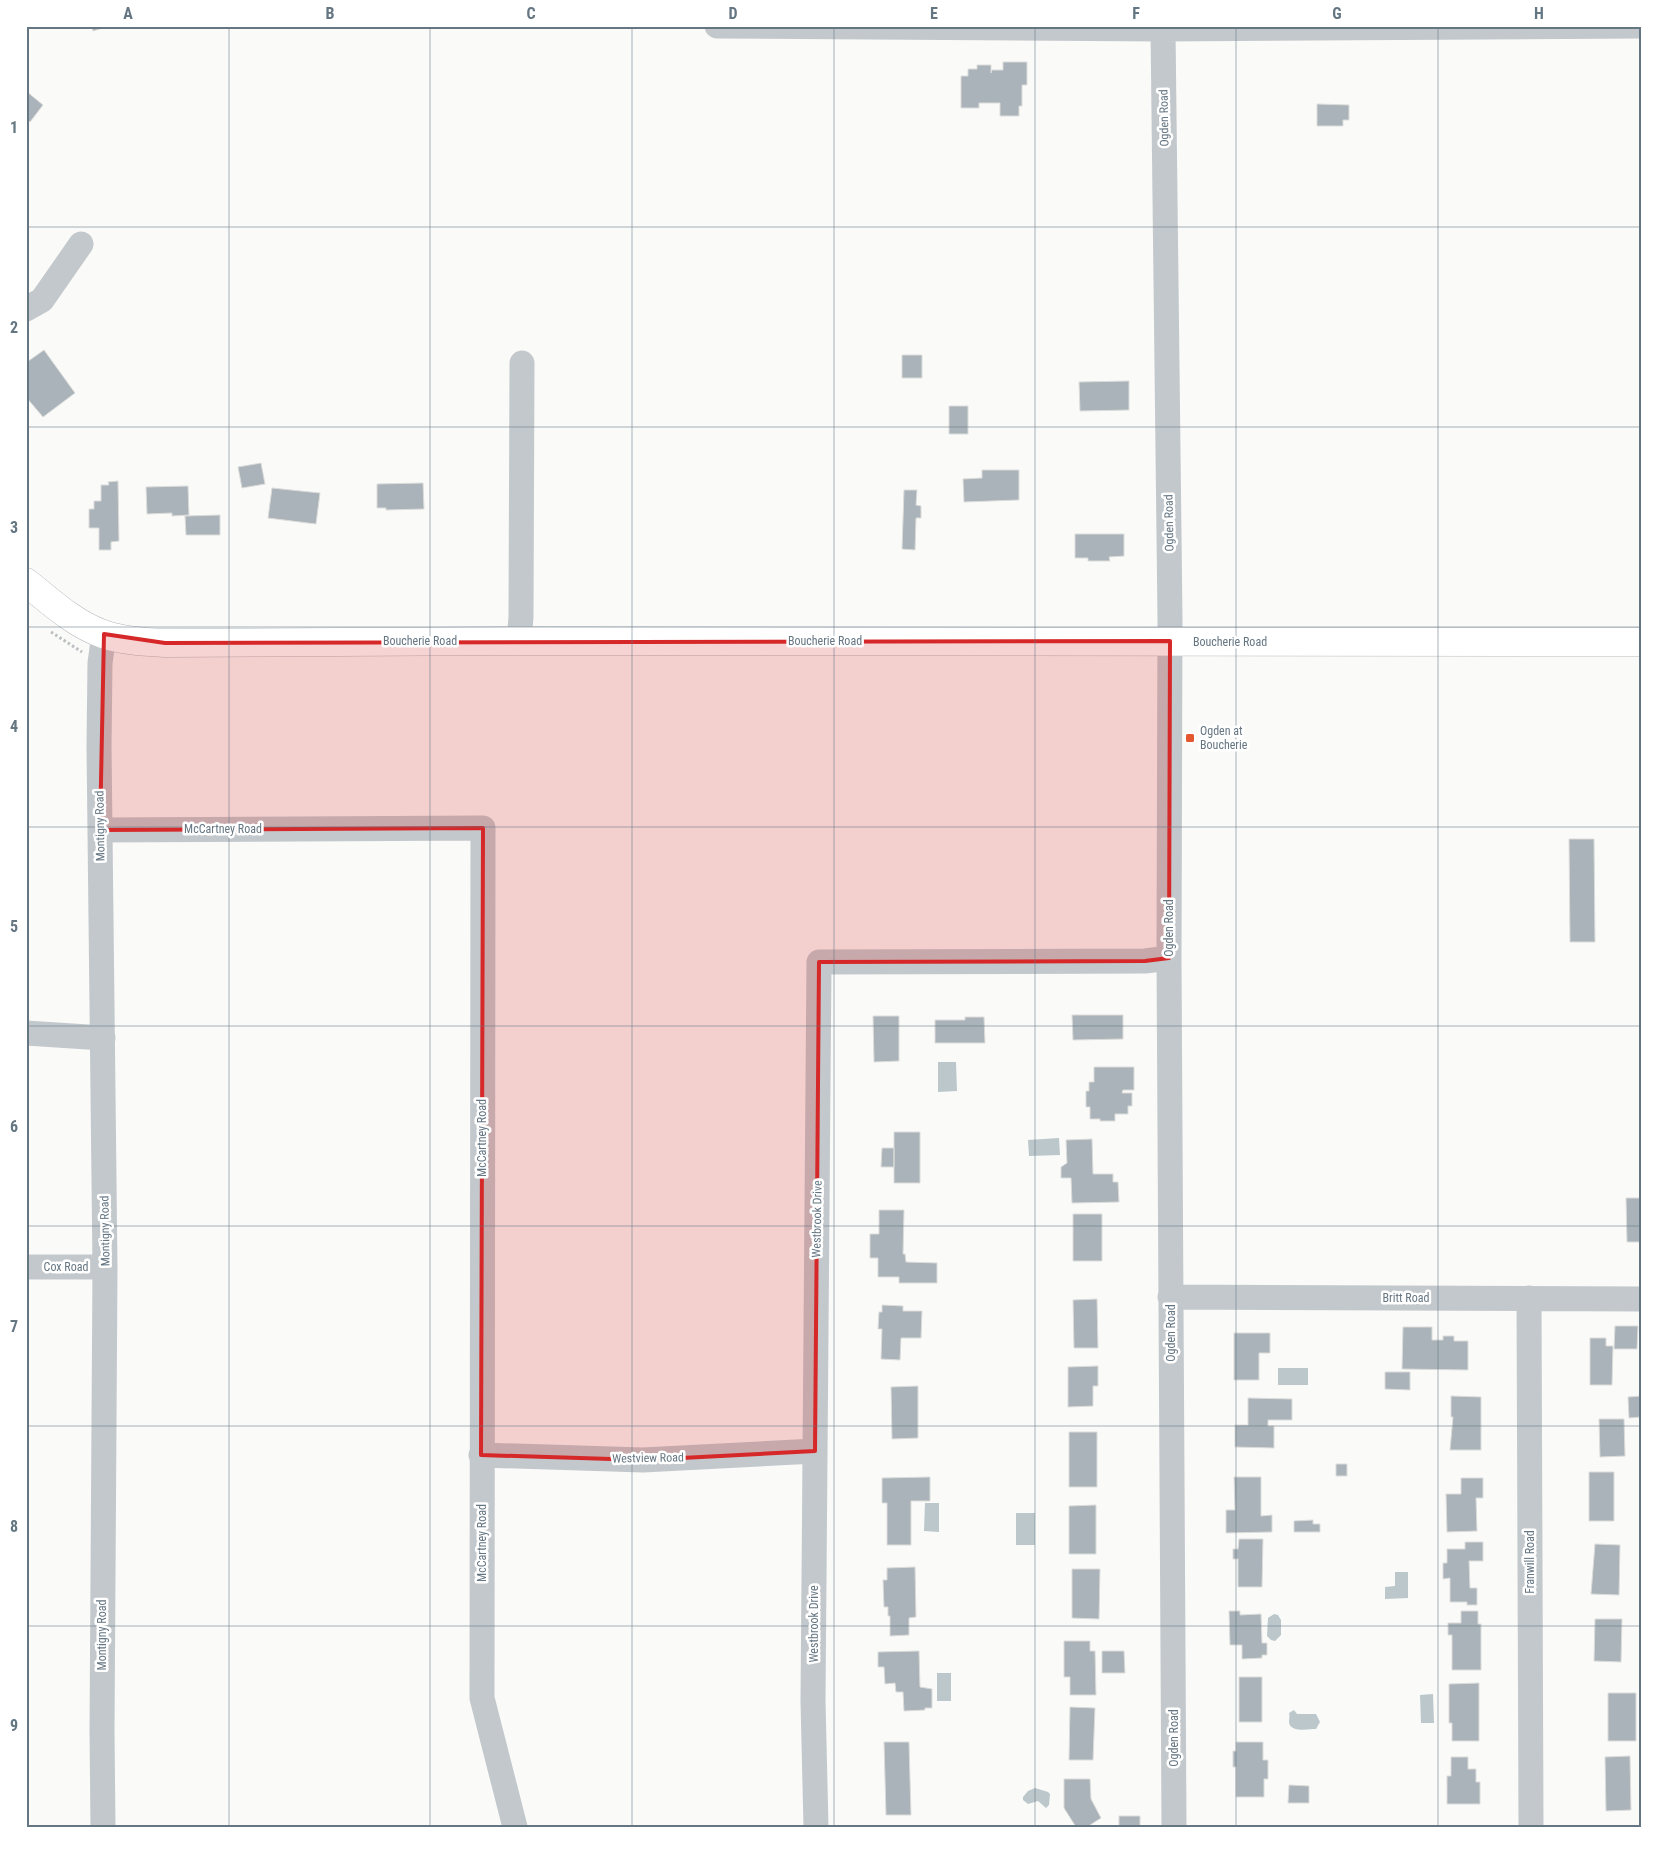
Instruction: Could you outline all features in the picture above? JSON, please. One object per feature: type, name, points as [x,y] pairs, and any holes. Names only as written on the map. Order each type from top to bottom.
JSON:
[{"type":"main road","name":"Boucherie Road","points":[[26,582],[70,616],[104,634],[123,639],[165,643],[519,641],[1641,642]]},
{"type":"street","points":[[717,26],[1163,29],[1641,26]]},
{"type":"street","name":"Ogden Road","points":[[1163,29],[1170,641],[1170,1297],[1174,1827]]},
{"type":"street","points":[[26,309],[42,300],[81,244]]},
{"type":"street","points":[[519,641],[521,617],[522,363]]},
{"type":"street","name":"Montigny Road","points":[[103,1827],[105,1267],[99,745],[100,663],[104,634]]},
{"type":"street","name":"McCartney Road","points":[[100,830],[483,828],[482,1698],[515,1827]]},
{"type":"street","name":"Westbrook Drive","points":[[816,1827],[813,1701],[819,962],[1145,961],[1169,958]]},
{"type":"street","points":[[26,1033],[103,1038]]},
{"type":"street","name":"Cox Road","points":[[26,1267],[105,1267]]},
{"type":"street","name":"Britt Road","points":[[1170,1297],[1641,1299]]},
{"type":"street","name":"Franwill Road","points":[[1529,1298],[1532,1827]]},
{"type":"street","name":"Westview Road","points":[[481,1455],[643,1460],[815,1451]]},
{"type":"highlighted area","points":[[104,634],[165,643],[1170,641],[1169,958],[1145,961],[819,962],[815,1451],[643,1460],[481,1455],[483,828],[100,830]]},
{"type":"shaded area","points":[[938,1062],[956,1062],[957,1091],[938,1092]]},
{"type":"shaded area","points":[[1059,1138],[1060,1155],[1029,1156],[1028,1140]]},
{"type":"shaded area","points":[[1278,1368],[1308,1368],[1308,1385],[1278,1385]]},
{"type":"shaded area","points":[[925,1503],[939,1503],[939,1532],[924,1531]]},
{"type":"shaded area","points":[[1016,1513],[1035,1513],[1035,1545],[1016,1545]]},
{"type":"shaded area","points":[[1395,1572],[1408,1572],[1408,1598],[1385,1599],[1385,1587],[1395,1586]]},
{"type":"shaded area","points":[[1274,1614],[1278,1615],[1281,1620],[1281,1635],[1275,1641],[1267,1636],[1268,1618]]},
{"type":"shaded area","points":[[937,1673],[951,1673],[951,1701],[937,1701]]},
{"type":"shaded area","points":[[1433,1694],[1434,1723],[1421,1723],[1420,1695]]},
{"type":"shaded area","points":[[1294,1710],[1297,1714],[1316,1714],[1320,1722],[1316,1729],[1300,1730],[1293,1728],[1289,1722],[1289,1713]]},
{"type":"shaded area","points":[[1035,1788],[1050,1794],[1049,1805],[1046,1808],[1038,1801],[1028,1804],[1023,1800],[1028,1791]]},
{"type":"building","points":[[92,26],[110,26],[93,31]]},
{"type":"building","points":[[1003,62],[1027,62],[1027,85],[1022,85],[1022,106],[1019,106],[1019,116],[1000,116],[1000,103],[979,103],[979,108],[961,108],[961,76],[968,76],[968,69],[977,69],[977,65],[991,65],[991,73],[992,70],[1003,70]]},
{"type":"building","points":[[26,91],[43,105],[30,122],[26,118]]},
{"type":"building","points":[[1317,104],[1349,105],[1349,120],[1343,120],[1343,126],[1317,126]]},
{"type":"building","points":[[44,350],[75,393],[43,417],[26,397],[26,360],[27,362]]},
{"type":"building","points":[[902,355],[922,355],[922,378],[902,378]]},
{"type":"building","points":[[1129,381],[1129,410],[1080,411],[1079,382]]},
{"type":"building","points":[[949,406],[968,406],[968,434],[949,434]]},
{"type":"building","points":[[261,463],[265,484],[242,488],[238,467]]},
{"type":"building","points":[[982,470],[1019,470],[1019,500],[964,502],[963,479],[982,478]]},
{"type":"building","points":[[118,481],[119,541],[111,542],[111,550],[99,550],[99,528],[89,528],[89,509],[94,509],[94,501],[101,501],[101,485],[109,485],[108,482]]},
{"type":"building","points":[[423,483],[424,509],[386,510],[386,508],[377,508],[377,484]]},
{"type":"building","points":[[188,486],[189,515],[172,516],[172,513],[147,514],[146,487]]},
{"type":"building","points":[[272,488],[320,493],[316,524],[268,518]]},
{"type":"building","points":[[904,490],[917,490],[916,505],[921,506],[921,518],[916,518],[915,550],[902,549]]},
{"type":"building","points":[[220,515],[220,535],[186,535],[185,516]]},
{"type":"building","points":[[1075,534],[1124,534],[1124,556],[1109,557],[1110,561],[1088,561],[1088,558],[1075,558]]},
{"type":"building","points":[[1569,839],[1594,839],[1595,942],[1570,942]]},
{"type":"building","points":[[1072,1015],[1123,1015],[1123,1039],[1073,1040]]},
{"type":"building","points":[[873,1016],[899,1016],[899,1061],[874,1062]]},
{"type":"building","points":[[965,1017],[984,1017],[985,1043],[935,1043],[935,1020],[965,1020]]},
{"type":"building","points":[[1094,1067],[1134,1067],[1134,1090],[1123,1090],[1122,1093],[1132,1093],[1132,1106],[1128,1106],[1128,1114],[1115,1114],[1115,1121],[1090,1119],[1090,1107],[1086,1107],[1086,1091],[1089,1091],[1089,1082],[1094,1082]]},
{"type":"building","points":[[894,1132],[920,1132],[920,1183],[894,1183]]},
{"type":"building","points":[[1092,1139],[1093,1174],[1113,1174],[1113,1182],[1118,1182],[1119,1202],[1072,1203],[1071,1178],[1061,1178],[1061,1167],[1067,1163],[1066,1140]]},
{"type":"building","points":[[882,1148],[894,1148],[894,1167],[881,1167]]},
{"type":"building","points":[[1626,1198],[1641,1198],[1641,1242],[1627,1242]]},
{"type":"building","points":[[879,1210],[904,1210],[903,1254],[905,1254],[906,1262],[937,1263],[937,1283],[899,1283],[899,1277],[878,1277],[878,1258],[870,1258],[870,1234],[879,1234]]},
{"type":"building","points":[[1073,1214],[1102,1214],[1102,1261],[1073,1261]]},
{"type":"building","points":[[1097,1299],[1098,1348],[1074,1348],[1073,1300]]},
{"type":"building","points":[[882,1305],[903,1306],[903,1311],[922,1311],[921,1338],[901,1338],[900,1360],[881,1359],[882,1329],[878,1329],[879,1312],[882,1312]]},
{"type":"building","points":[[1615,1326],[1638,1326],[1637,1349],[1614,1349]]},
{"type":"building","points":[[1403,1327],[1432,1327],[1432,1340],[1443,1340],[1443,1336],[1454,1336],[1454,1341],[1468,1341],[1468,1370],[1402,1369]]},
{"type":"building","points":[[1234,1333],[1270,1333],[1270,1353],[1259,1353],[1259,1380],[1234,1380]]},
{"type":"building","points":[[1590,1338],[1606,1338],[1606,1346],[1613,1346],[1612,1385],[1590,1385]]},
{"type":"building","points":[[1098,1366],[1098,1386],[1093,1386],[1093,1406],[1068,1407],[1068,1367]]},
{"type":"building","points":[[1385,1372],[1410,1372],[1410,1390],[1385,1389]]},
{"type":"building","points":[[918,1386],[918,1438],[892,1439],[891,1387]]},
{"type":"building","points":[[1451,1396],[1481,1397],[1481,1450],[1450,1450],[1453,1417],[1451,1417]]},
{"type":"building","points":[[1641,1396],[1641,1417],[1629,1418],[1628,1397]]},
{"type":"building","points":[[1248,1398],[1292,1399],[1292,1420],[1268,1420],[1268,1426],[1274,1426],[1274,1448],[1235,1447],[1235,1425],[1248,1425]]},
{"type":"building","points":[[1599,1419],[1624,1419],[1625,1456],[1600,1457]]},
{"type":"building","points":[[1069,1432],[1097,1432],[1097,1487],[1069,1487]]},
{"type":"building","points":[[1336,1464],[1347,1464],[1347,1476],[1336,1476]]},
{"type":"building","points":[[1589,1472],[1614,1472],[1614,1521],[1589,1521]]},
{"type":"building","points":[[930,1477],[930,1501],[911,1501],[911,1545],[887,1545],[887,1503],[882,1503],[882,1478]]},
{"type":"building","points":[[1234,1477],[1261,1477],[1261,1516],[1272,1515],[1272,1532],[1226,1533],[1226,1510],[1235,1510]]},
{"type":"building","points":[[1461,1478],[1483,1478],[1483,1498],[1476,1498],[1477,1531],[1447,1532],[1446,1494],[1461,1494]]},
{"type":"building","points":[[1096,1505],[1096,1554],[1069,1554],[1069,1506]]},
{"type":"building","points":[[1313,1520],[1313,1524],[1320,1524],[1320,1532],[1294,1532],[1294,1521]]},
{"type":"building","points":[[1239,1539],[1263,1539],[1262,1587],[1238,1587],[1238,1559],[1233,1559],[1233,1549],[1238,1549]]},
{"type":"building","points":[[1465,1542],[1483,1542],[1483,1561],[1469,1561],[1470,1588],[1477,1588],[1477,1605],[1467,1605],[1467,1602],[1450,1602],[1450,1578],[1443,1579],[1443,1563],[1447,1563],[1447,1549],[1465,1549]]},
{"type":"building","points":[[1595,1544],[1620,1545],[1619,1595],[1591,1594]]},
{"type":"building","points":[[915,1567],[916,1617],[909,1618],[909,1635],[890,1636],[890,1616],[888,1616],[888,1607],[884,1607],[883,1580],[887,1580],[887,1568]]},
{"type":"building","points":[[1072,1569],[1100,1569],[1099,1619],[1072,1618]]},
{"type":"building","points":[[1229,1611],[1240,1611],[1240,1615],[1261,1614],[1262,1643],[1267,1643],[1267,1655],[1262,1655],[1262,1658],[1242,1659],[1242,1645],[1230,1645]]},
{"type":"building","points":[[1461,1611],[1478,1611],[1478,1624],[1481,1624],[1481,1670],[1452,1670],[1452,1635],[1448,1635],[1448,1623],[1461,1623]]},
{"type":"building","points":[[1595,1619],[1622,1619],[1621,1662],[1594,1661]]},
{"type":"building","points":[[1064,1641],[1090,1641],[1090,1651],[1095,1651],[1096,1695],[1070,1695],[1070,1677],[1064,1677]]},
{"type":"building","points":[[919,1651],[920,1687],[932,1689],[932,1708],[904,1711],[903,1692],[896,1692],[895,1683],[885,1684],[884,1667],[878,1667],[878,1652]]},
{"type":"building","points":[[1102,1651],[1124,1651],[1125,1673],[1102,1673]]},
{"type":"building","points":[[1239,1677],[1262,1677],[1262,1722],[1239,1722]]},
{"type":"building","points":[[1479,1683],[1479,1741],[1452,1741],[1452,1723],[1449,1723],[1449,1684]]},
{"type":"building","points":[[1608,1693],[1636,1693],[1636,1741],[1608,1741]]},
{"type":"building","points":[[1070,1707],[1095,1708],[1093,1760],[1069,1760]]},
{"type":"building","points":[[884,1742],[909,1742],[911,1815],[886,1815]]},
{"type":"building","points":[[1236,1742],[1263,1742],[1263,1760],[1268,1760],[1268,1779],[1264,1779],[1264,1797],[1236,1797],[1236,1767],[1233,1767],[1233,1751],[1236,1751]]},
{"type":"building","points":[[1630,1756],[1631,1810],[1606,1811],[1605,1757]]},
{"type":"building","points":[[1451,1757],[1468,1757],[1468,1769],[1476,1769],[1476,1782],[1480,1782],[1480,1804],[1447,1804],[1447,1776],[1451,1776]]},
{"type":"building","points":[[1064,1779],[1090,1779],[1091,1799],[1101,1818],[1087,1827],[1076,1827],[1064,1808]]},
{"type":"building","points":[[1289,1785],[1309,1786],[1309,1803],[1288,1803]]},
{"type":"building","points":[[1119,1816],[1140,1816],[1140,1827],[1119,1827]]},
{"type":"place","name":"Ogden at Boucherie","points":[[1190,738]]}]
